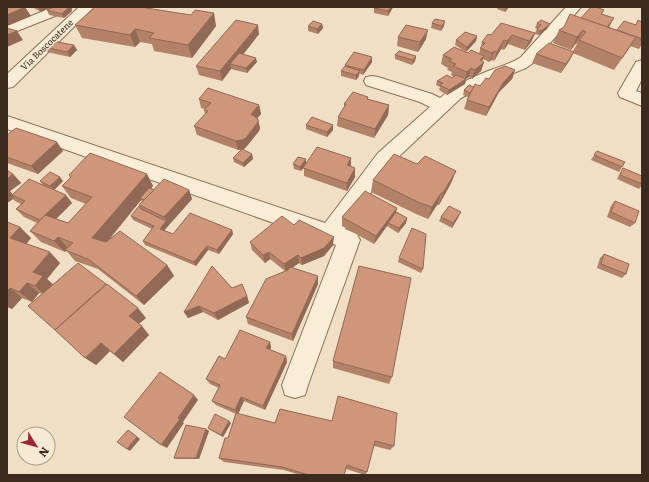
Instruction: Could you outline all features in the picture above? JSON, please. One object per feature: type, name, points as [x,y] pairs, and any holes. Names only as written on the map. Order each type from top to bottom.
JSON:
[{"type":"street","points":[[7,31],[65,7]]},
{"type":"street","name":"Via Boscocatene","points":[[7,84],[87,7]]},
{"type":"street","points":[[330,233],[385,158],[455,94],[485,78],[520,65],[527,60],[574,7]]},
{"type":"street","points":[[642,66],[626,93],[642,100]]},
{"type":"street","points":[[372,81],[426,98],[442,106]]},
{"type":"street","points":[[7,122],[349,240],[295,385]]},
{"type":"building","points":[[7,7],[25,7],[7,15]]},
{"type":"building","points":[[54,7],[69,7],[62,14],[47,10]]},
{"type":"building","points":[[95,7],[140,7],[191,15],[195,10],[214,13],[188,45],[149,38],[154,33],[135,29],[130,35],[75,25]]},
{"type":"building","points":[[391,7],[388,11],[374,8]]},
{"type":"building","points":[[591,7],[604,10],[601,14],[614,18],[607,27],[581,18]]},
{"type":"building","points":[[570,14],[636,37],[622,58],[579,40],[586,32],[583,30],[577,37],[559,30],[564,27]]},
{"type":"building","points":[[435,19],[445,21],[442,26],[432,23]]},
{"type":"building","points":[[236,20],[258,25],[220,71],[196,66]]},
{"type":"building","points":[[541,20],[550,24],[541,31],[537,29],[541,25],[537,23]]},
{"type":"building","points":[[638,20],[642,22],[642,39],[617,30],[624,21],[636,25]]},
{"type":"building","points":[[313,21],[322,24],[317,29],[308,26]]},
{"type":"building","points":[[501,23],[535,33],[529,41],[512,35],[507,41],[504,40],[497,52],[494,51],[492,53],[480,48],[485,43],[482,42],[488,34],[491,35]]},
{"type":"building","points":[[406,25],[428,30],[420,42],[398,37]]},
{"type":"building","points":[[7,28],[17,31],[7,35]]},
{"type":"building","points":[[465,32],[477,36],[467,47],[456,40]]},
{"type":"building","points":[[52,41],[74,45],[67,52],[44,47]]},
{"type":"building","points":[[549,43],[574,52],[566,64],[536,54]]},
{"type":"building","points":[[454,47],[468,53],[471,50],[484,56],[480,60],[484,62],[475,70],[471,68],[467,72],[453,66],[456,64],[449,61],[452,59],[443,55]]},
{"type":"building","points":[[399,51],[416,56],[413,60],[395,55]]},
{"type":"building","points":[[354,52],[372,57],[364,70],[345,65]]},
{"type":"building","points":[[239,53],[256,58],[246,68],[230,64]]},
{"type":"building","points":[[345,66],[360,71],[356,75],[341,71]]},
{"type":"building","points":[[505,66],[515,70],[503,83],[489,107],[467,100],[475,84],[480,86],[486,78],[489,79],[495,70]]},
{"type":"building","points":[[447,75],[452,78],[456,75],[466,79],[449,90],[440,85],[443,83],[437,81]]},
{"type":"building","points":[[469,85],[474,87],[470,93],[464,90]]},
{"type":"building","points":[[208,88],[259,105],[251,114],[258,119],[258,122],[246,138],[236,141],[194,126],[208,111],[204,110],[211,103],[199,99]]},
{"type":"building","points":[[353,92],[368,97],[367,99],[389,105],[375,129],[338,117],[346,104],[344,104]]},
{"type":"building","points":[[312,117],[333,125],[327,132],[306,125]]},
{"type":"building","points":[[16,128],[57,142],[31,166],[7,157],[7,135]]},
{"type":"building","points":[[317,147],[351,158],[347,165],[355,168],[347,183],[303,168]]},
{"type":"building","points":[[242,149],[252,154],[243,163],[233,158]]},
{"type":"building","points":[[597,151],[625,162],[622,167],[594,155]]},
{"type":"building","points":[[90,153],[147,174],[92,238],[106,242],[120,231],[167,265],[136,296],[88,259],[65,250],[73,243],[58,237],[54,241],[30,231],[45,215],[68,223],[92,197],[62,186],[71,177],[69,175]]},
{"type":"building","points":[[394,154],[417,164],[425,156],[456,171],[443,193],[441,193],[432,207],[420,203],[373,180]]},
{"type":"building","points":[[298,157],[306,159],[300,167],[293,164]]},
{"type":"building","points":[[623,168],[642,176],[642,184],[620,175]]},
{"type":"building","points":[[7,170],[13,174],[7,179]]},
{"type":"building","points":[[50,172],[60,177],[50,186],[40,181]]},
{"type":"building","points":[[29,179],[66,195],[40,220],[16,209],[25,201],[12,195]]},
{"type":"building","points":[[164,179],[189,190],[164,217],[139,205]]},
{"type":"building","points":[[149,188],[154,190],[144,200],[140,198]]},
{"type":"building","points":[[365,191],[397,208],[376,236],[342,217]]},
{"type":"building","points":[[615,201],[639,211],[635,223],[611,212]]},
{"type":"building","points":[[139,206],[141,209],[166,221],[160,229],[173,234],[190,213],[232,230],[217,250],[207,246],[194,262],[143,241],[154,226],[131,216]]},
{"type":"building","points":[[449,206],[461,212],[453,223],[441,217]]},
{"type":"building","points":[[396,212],[407,218],[399,228],[388,223]]},
{"type":"building","points":[[282,216],[294,225],[299,220],[334,237],[324,248],[301,258],[298,255],[284,264],[269,252],[263,255],[250,242]]},
{"type":"building","points":[[7,222],[20,227],[10,238],[50,252],[33,272],[43,276],[35,286],[27,283],[19,292],[10,288],[7,291]]},
{"type":"building","points":[[412,228],[426,234],[423,269],[399,258]]},
{"type":"building","points":[[604,254],[629,264],[626,274],[601,264]]},
{"type":"building","points":[[78,263],[106,284],[55,330],[28,306]]},
{"type":"building","points":[[212,266],[232,288],[242,284],[247,296],[214,313],[199,306],[184,312]]},
{"type":"building","points":[[359,266],[411,278],[392,377],[333,361]]},
{"type":"building","points":[[290,267],[318,276],[292,334],[246,317],[266,279],[288,270]]},
{"type":"building","points":[[107,284],[138,308],[129,316],[142,326],[114,354],[101,343],[85,358],[55,330]]},
{"type":"building","points":[[240,330],[270,342],[266,348],[286,356],[263,406],[241,397],[235,410],[212,401],[220,385],[206,379],[219,356],[225,359]]},
{"type":"building","points":[[160,372],[194,395],[178,418],[180,419],[161,445],[124,417]]},
{"type":"building","points":[[338,396],[397,413],[394,446],[375,441],[367,472],[347,465],[344,475],[309,475],[282,467],[219,458],[225,438],[228,438],[236,413],[275,423],[280,409],[332,421]]},
{"type":"building","points":[[215,414],[229,421],[221,435],[208,428]]},
{"type":"building","points":[[186,425],[206,429],[196,458],[174,458]]},
{"type":"building","points":[[128,430],[137,437],[127,449],[117,442]]}]
